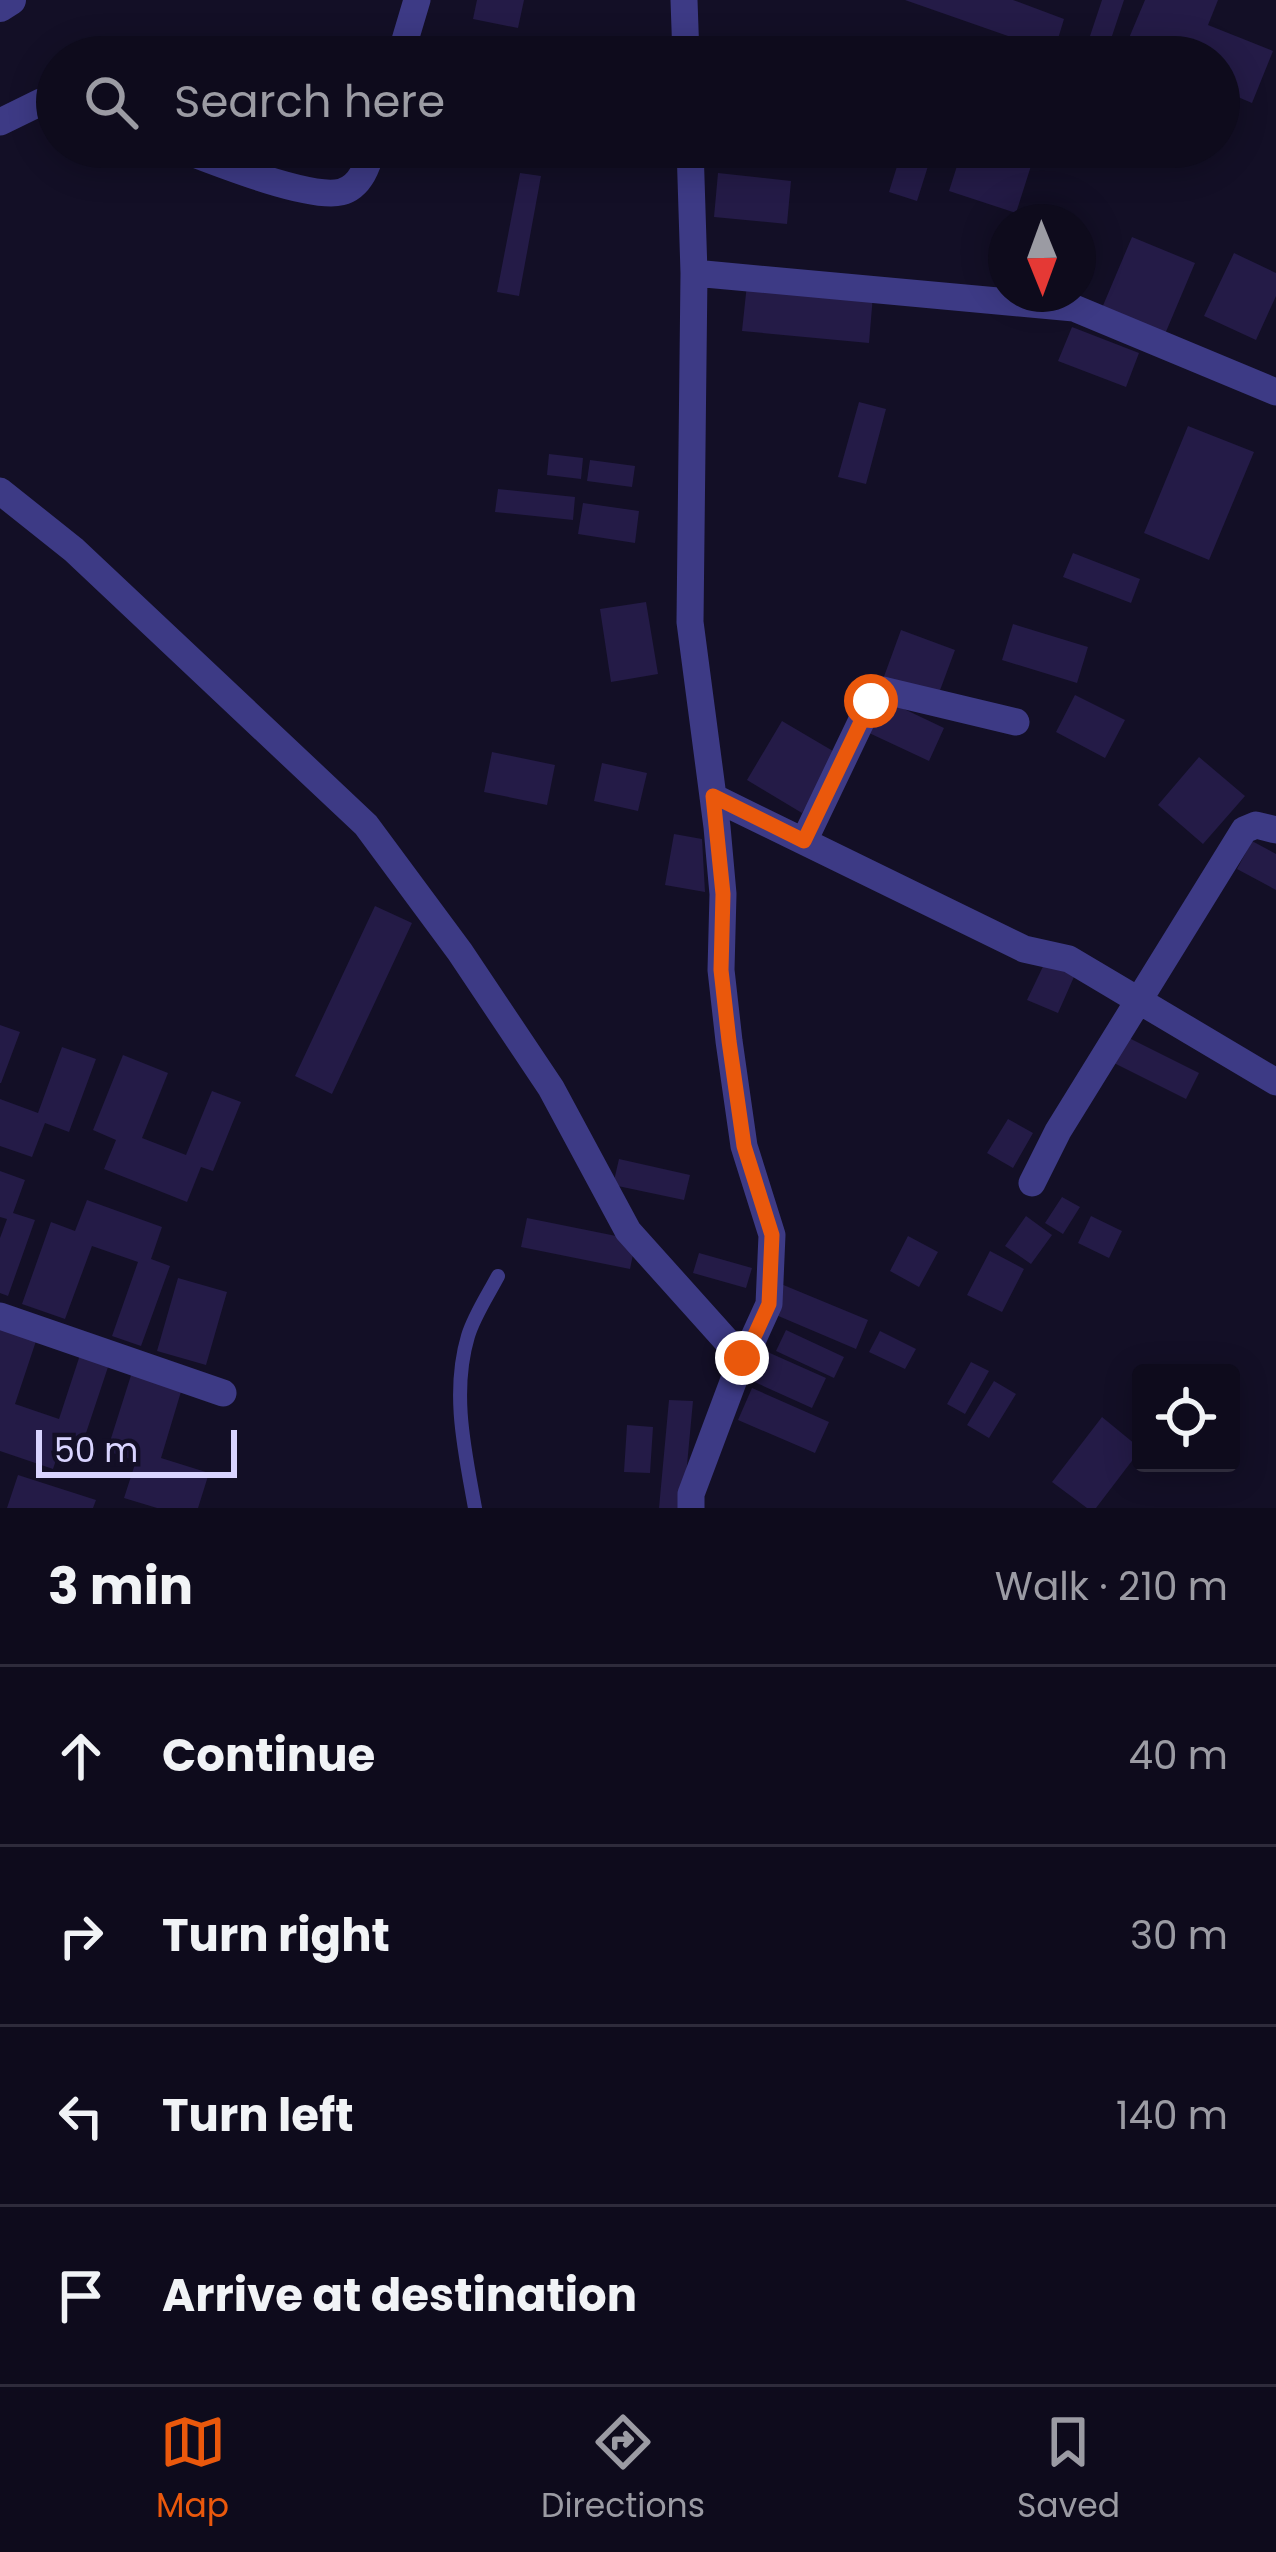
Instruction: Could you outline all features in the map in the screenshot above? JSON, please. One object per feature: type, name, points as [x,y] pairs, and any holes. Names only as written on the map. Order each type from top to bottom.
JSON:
[{"type":"street","points":[[0,7],[11,0]]},
{"type":"street","points":[[406,36],[417,0]]},
{"type":"street","points":[[684,0],[685,36]]},
{"type":"street","points":[[0,122],[36,104]]},
{"type":"street","points":[[240,168],[314,192],[343,192],[356,183],[363,168]]},
{"type":"street","points":[[691,168],[690,622],[723,894],[721,970],[729,1041],[744,1146],[772,1235],[769,1304],[691,1494],[691,1508]]},
{"type":"street","points":[[694,273],[1074,308],[1276,392]]},
{"type":"street","points":[[0,491],[74,550],[366,825],[460,952],[551,1088],[628,1231],[743,1361]]},
{"type":"street","points":[[804,841],[871,701],[882,690],[1016,722]]},
{"type":"street","points":[[713,796],[1024,949],[1069,959],[1276,1082]]},
{"type":"street","points":[[1032,1183],[1058,1131],[1244,830],[1256,825],[1276,830]]},
{"type":"street","points":[[0,1316],[223,1394]]},
{"type":"lane","points":[[475,1508],[460,1428],[461,1380],[468,1335],[498,1276]]},
{"type":"building","points":[[477,0],[524,0],[518,28],[473,19]]},
{"type":"building","points":[[905,0],[1013,0],[1064,19],[1059,36],[1008,36]]},
{"type":"building","points":[[1102,0],[1124,0],[1112,36],[1090,36]]},
{"type":"building","points":[[1145,0],[1218,0],[1208,25],[1236,36],[1130,36]]},
{"type":"building","points":[[1240,38],[1273,51],[1252,103],[1240,98]]},
{"type":"building","points":[[896,168],[927,168],[917,201],[889,192]]},
{"type":"building","points":[[956,168],[1030,168],[1019,204],[989,204],[949,191]]},
{"type":"building","points":[[520,173],[541,176],[519,296],[497,292]]},
{"type":"building","points":[[718,173],[791,181],[787,224],[714,217]]},
{"type":"building","points":[[1132,237],[1195,263],[1165,334],[1102,308]]},
{"type":"building","points":[[1234,253],[1276,273],[1276,296],[1256,340],[1204,316]]},
{"type":"building","points":[[747,284],[873,295],[869,343],[742,331]]},
{"type":"building","points":[[1072,327],[1139,353],[1126,387],[1058,361]]},
{"type":"building","points":[[859,402],[886,409],[866,484],[838,477]]},
{"type":"building","points":[[1188,426],[1254,452],[1209,560],[1144,533]]},
{"type":"building","points":[[549,454],[583,458],[581,479],[547,475]]},
{"type":"building","points":[[590,460],[635,466],[632,487],[587,481]]},
{"type":"building","points":[[498,489],[575,497],[573,520],[495,512]]},
{"type":"building","points":[[583,503],[639,511],[635,543],[578,534]]},
{"type":"building","points":[[1073,553],[1140,579],[1131,603],[1063,577]]},
{"type":"building","points":[[646,602],[658,674],[611,682],[600,609]]},
{"type":"building","points":[[1013,624],[1088,647],[1077,683],[1002,660]]},
{"type":"building","points":[[901,630],[955,650],[936,701],[882,682]]},
{"type":"building","points":[[1075,695],[1125,720],[1105,758],[1056,732]]},
{"type":"building","points":[[883,699],[944,728],[929,761],[867,732]]},
{"type":"building","points":[[782,721],[838,754],[802,813],[747,780]]},
{"type":"building","points":[[492,752],[555,765],[547,805],[484,792]]},
{"type":"building","points":[[1199,757],[1245,796],[1203,844],[1158,805]]},
{"type":"building","points":[[602,763],[647,773],[638,811],[594,801]]},
{"type":"building","points":[[674,834],[702,839],[705,892],[665,885]]},
{"type":"building","points":[[1252,841],[1276,854],[1276,890],[1237,869]]},
{"type":"building","points":[[375,906],[412,923],[332,1094],[295,1076]]},
{"type":"building","points":[[1048,956],[1077,970],[1058,1013],[1027,1000]]},
{"type":"building","points":[[0,1025],[20,1032],[1,1083],[0,1083]]},
{"type":"building","points":[[1127,1037],[1199,1073],[1186,1099],[1114,1063]]},
{"type":"building","points":[[62,1047],[96,1059],[69,1132],[45,1123],[32,1157],[0,1146],[0,1099],[38,1113]]},
{"type":"building","points":[[123,1055],[168,1073],[142,1138],[186,1155],[212,1091],[241,1102],[213,1171],[201,1167],[187,1202],[104,1169],[116,1140],[93,1130]]},
{"type":"building","points":[[1008,1119],[1033,1133],[1013,1168],[987,1153]]},
{"type":"building","points":[[619,1159],[690,1175],[684,1200],[613,1185]]},
{"type":"building","points":[[0,1171],[25,1180],[13,1213],[35,1220],[8,1296],[0,1293],[0,1238],[7,1219],[0,1217]]},
{"type":"building","points":[[1062,1197],[1080,1207],[1063,1234],[1045,1223]]},
{"type":"building","points":[[87,1200],[162,1227],[151,1259],[170,1266],[141,1346],[112,1336],[138,1262],[92,1246],[65,1319],[22,1304],[51,1222],[75,1231]]},
{"type":"building","points":[[1026,1216],[1052,1235],[1031,1264],[1005,1246]]},
{"type":"building","points":[[1091,1216],[1122,1231],[1109,1258],[1078,1243]]},
{"type":"building","points":[[527,1218],[636,1240],[630,1269],[521,1247]]},
{"type":"building","points":[[908,1236],[938,1252],[919,1287],[890,1271]]},
{"type":"building","points":[[990,1251],[1024,1269],[1002,1312],[967,1295]]},
{"type":"building","points":[[699,1253],[752,1268],[746,1288],[693,1273]]},
{"type":"building","points":[[178,1278],[227,1292],[206,1365],[157,1351]]},
{"type":"building","points":[[781,1284],[868,1320],[856,1349],[769,1312]]},
{"type":"building","points":[[0,1329],[36,1341],[15,1404],[59,1419],[80,1355],[109,1364],[83,1442],[64,1436],[53,1469],[0,1451]]},
{"type":"building","points":[[786,1330],[844,1357],[834,1378],[776,1351]]},
{"type":"building","points":[[880,1331],[916,1349],[905,1369],[869,1352]]},
{"type":"building","points":[[752,1345],[826,1378],[812,1408],[739,1375]]},
{"type":"building","points":[[971,1362],[989,1371],[965,1414],[947,1404]]},
{"type":"building","points":[[133,1369],[183,1385],[161,1458],[209,1473],[198,1508],[157,1508],[124,1498],[136,1461],[107,1451]]},
{"type":"building","points":[[994,1381],[1016,1394],[989,1438],[967,1425]]},
{"type":"building","points":[[752,1388],[829,1422],[815,1453],[738,1420]]},
{"type":"building","points":[[669,1400],[693,1401],[683,1508],[659,1508]]},
{"type":"building","points":[[1102,1417],[1132,1442],[1132,1461],[1096,1508],[1087,1508],[1052,1482]]},
{"type":"building","points":[[627,1425],[653,1427],[650,1473],[624,1472]]},
{"type":"building","points":[[18,1475],[96,1500],[93,1508],[7,1508]]},
{"type":"route","points":[[742,1358],[769,1304],[772,1235],[744,1146],[729,1041],[713,796],[804,841],[871,701]]}]
